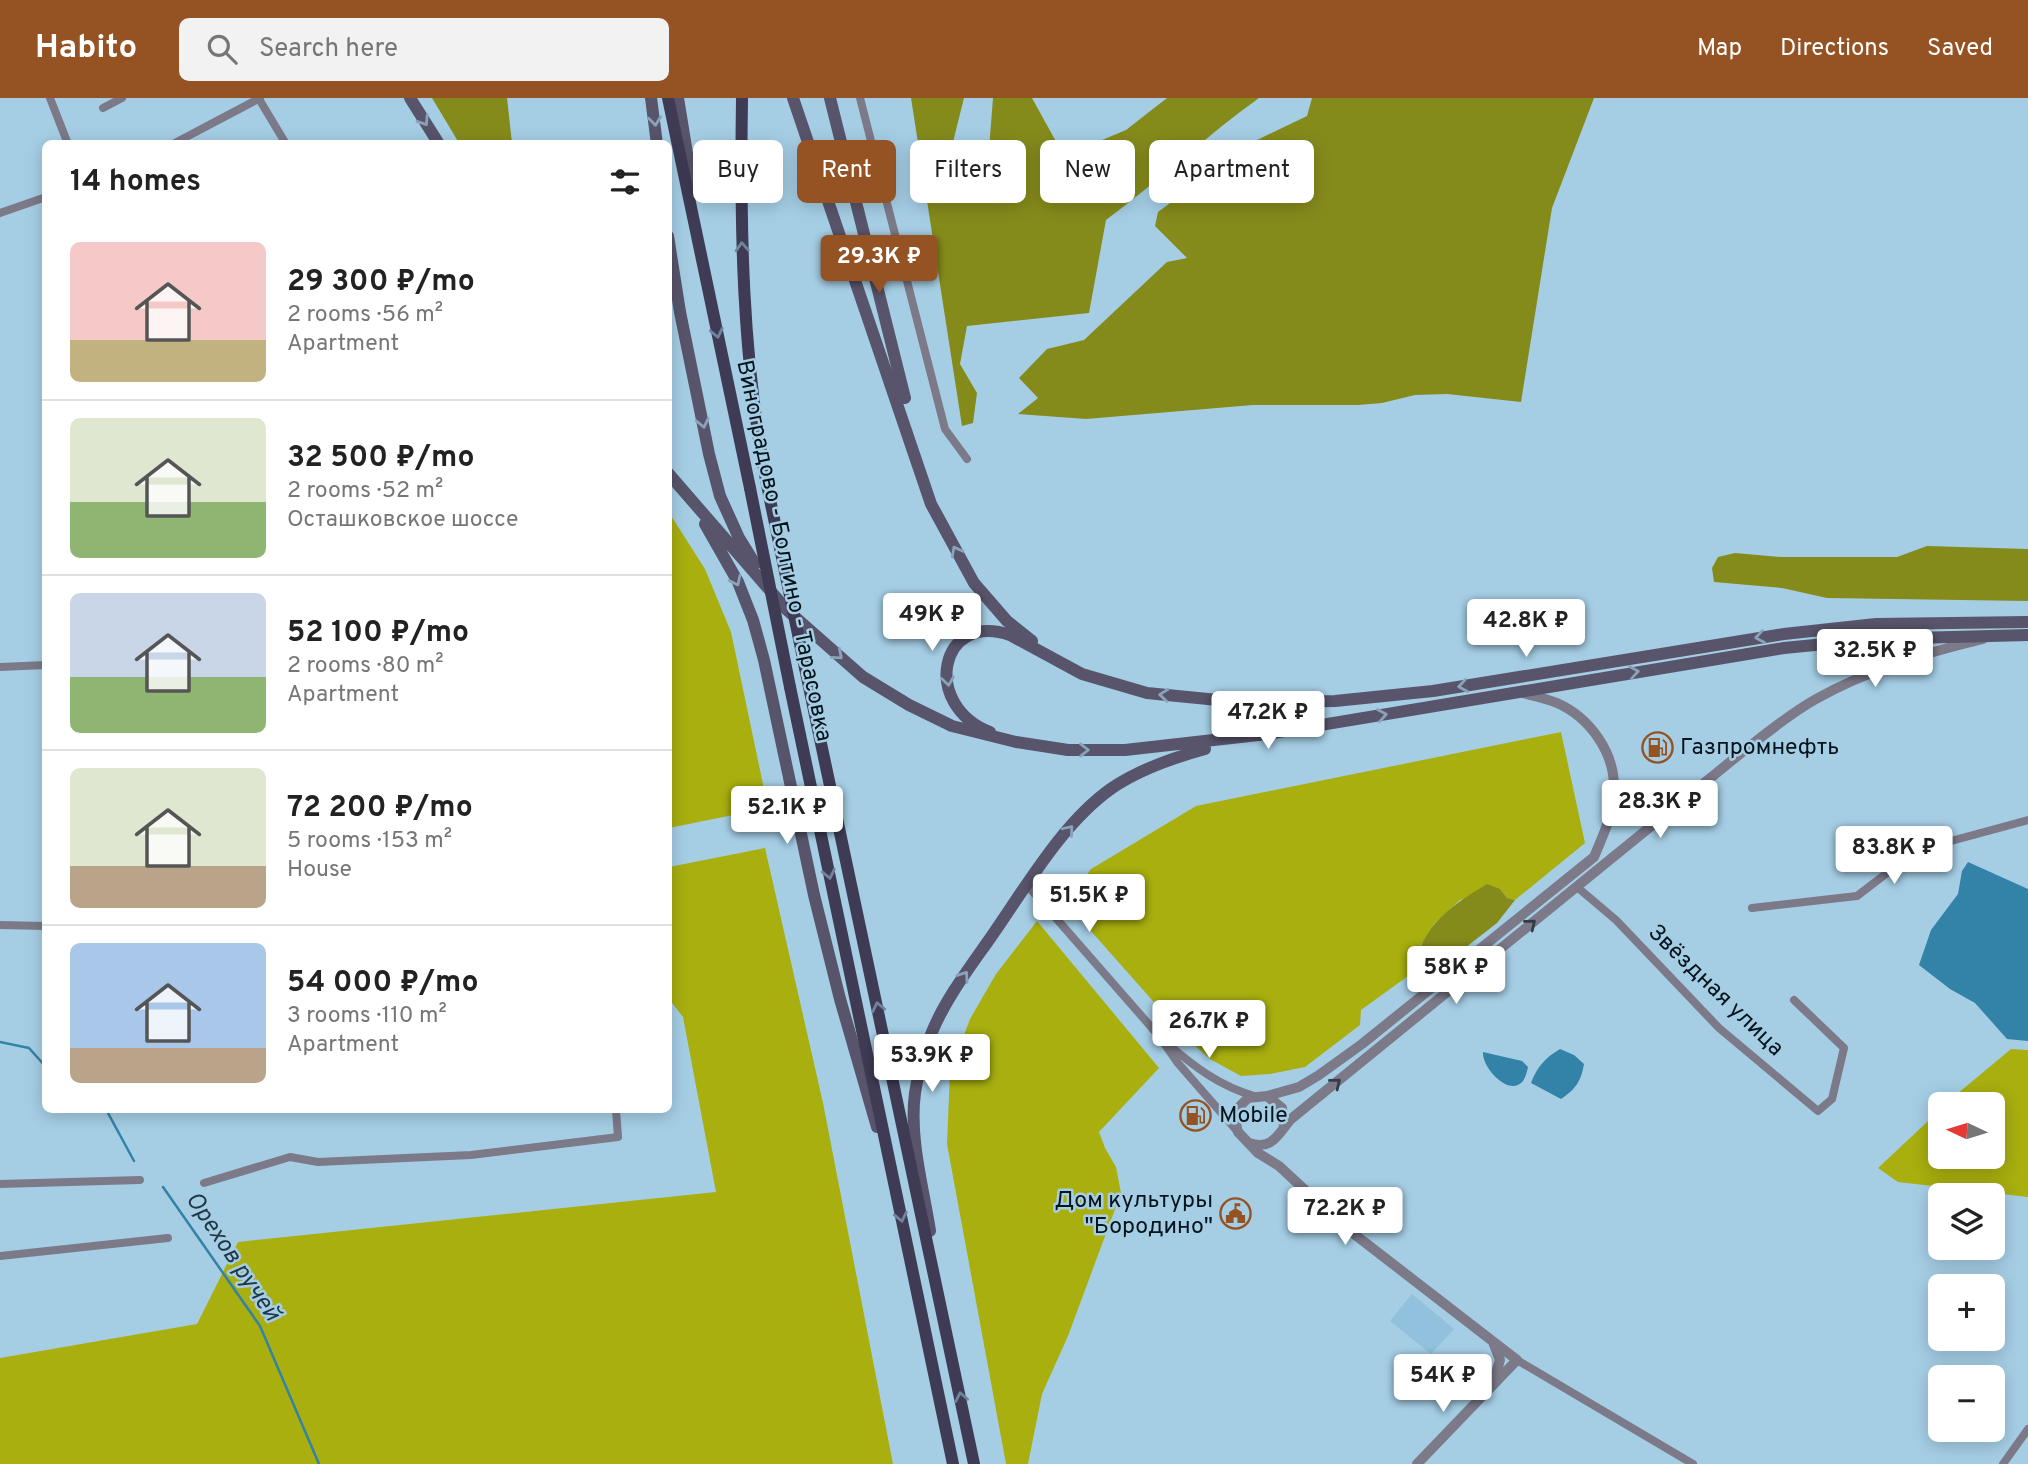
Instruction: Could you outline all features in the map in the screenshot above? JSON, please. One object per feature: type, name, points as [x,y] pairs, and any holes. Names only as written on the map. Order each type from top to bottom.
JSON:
[{"type":"main road","points":[[410,98],[436,140]]},
{"type":"main road","points":[[651,98],[656,140]]},
{"type":"main road","name":"Виноградово - Болтино - Тарасовка","points":[[668,98],[953,1464]]},
{"type":"main road","points":[[678,98],[709,297]]},
{"type":"main road","name":"Виноградово - Болтино - Тарасовка","points":[[741,98],[740,205],[747,337],[767,485],[974,1464]]},
{"type":"main road","points":[[793,98],[931,504],[974,583],[1007,621],[1049,656]]},
{"type":"main road","points":[[830,98],[931,504]]},
{"type":"main road","points":[[672,261],[709,454],[720,496],[739,538],[777,598]]},
{"type":"main road","points":[[672,478],[787,610],[863,677],[951,726],[1016,742],[1068,750],[1125,750],[1244,737],[1784,648],[2000,629],[2028,622]]},
{"type":"main road","points":[[691,500],[738,582],[753,620],[814,895],[840,999],[895,1188]]},
{"type":"main road","points":[[1016,742],[983,729],[961,712],[951,697],[945,680],[947,660],[953,649],[981,631],[998,631],[1010,635],[1082,674],[1146,693],[1238,702],[1335,701],[1433,691],[1784,634],[1876,624],[2000,629],[2028,635]]},
{"type":"main road","points":[[946,1324],[914,1136],[915,1095],[932,1031],[954,991],[1027,885],[1083,813],[1111,789],[1145,769],[1181,755],[1244,737]]},
{"type":"street","points":[[50,98],[66,140]]},
{"type":"street","points":[[103,108],[122,98]]},
{"type":"street","points":[[180,140],[259,98],[284,140]]},
{"type":"street","points":[[860,98],[945,429],[967,459]]},
{"type":"street","points":[[0,213],[42,198]]},
{"type":"street","points":[[1279,1167],[1275,1151],[1277,1139],[1284,1128],[1746,749],[1816,699],[1886,667],[2000,629]]},
{"type":"street","points":[[0,667],[42,665]]},
{"type":"street","points":[[1159,1036],[1210,1078],[1224,1086],[1254,1096],[1267,1096],[1299,1087],[1362,1044],[1594,857],[1607,825],[1614,788],[1607,756],[1595,732],[1576,713],[1555,702],[1518,692]]},
{"type":"street","points":[[1752,908],[1857,896],[1904,860],[1929,847],[2028,820]]},
{"type":"street","points":[[1027,885],[1247,1142],[1345,1227],[1517,1360],[1693,1464]]},
{"type":"street","name":"Звёздная улица","points":[[1577,887],[1616,920],[1719,1028],[1818,1111],[1832,1099],[1844,1048],[1794,1000]]},
{"type":"street","points":[[0,925],[42,926]]},
{"type":"street","points":[[1238,1132],[1235,1126],[1236,1113],[1243,1102],[1254,1096]]},
{"type":"street","points":[[1267,1096],[1282,1108],[1284,1128]]},
{"type":"street","points":[[204,1183],[290,1157],[318,1162],[457,1155],[618,1137],[616,1113]]},
{"type":"street","points":[[1247,1142],[1259,1145],[1277,1139]]},
{"type":"street","points":[[0,1184],[140,1180]]},
{"type":"street","points":[[0,1256],[168,1238]]},
{"type":"street","points":[[1491,1339],[1499,1352],[1500,1360],[1492,1386]]},
{"type":"street","points":[[1417,1464],[1517,1360]]},
{"type":"street","points":[[2003,1464],[2028,1429]]},
{"type":"shaded area","points":[[432,98],[507,98],[512,140],[457,140]]},
{"type":"shaded area","points":[[911,98],[964,98],[954,140],[918,140]]},
{"type":"shaded area","points":[[993,98],[1032,98],[1055,140],[1040,140],[1040,203],[1128,203],[1106,220],[1089,313],[967,326],[960,364],[977,393],[973,423],[962,426],[927,203],[1026,203],[1026,140],[990,140]]},
{"type":"shaded area","points":[[1167,98],[1259,98],[1205,140],[1149,140],[1149,187],[1135,198],[1135,140],[1102,140],[1126,130]]},
{"type":"shaded area","points":[[1312,98],[1594,98],[1552,208],[1521,402],[1447,394],[1415,395],[1382,403],[1358,405],[1253,405],[1086,419],[1018,414],[1038,398],[1019,378],[1047,349],[1084,340],[1167,262],[1187,258],[1155,226],[1158,212],[1170,203],[1314,203],[1314,140],[1257,140],[1307,116]]},
{"type":"shaded area","points":[[672,517],[705,569],[731,632],[768,808],[672,827]]},
{"type":"shaded area","points":[[1927,546],[2028,549],[2028,601],[1827,598],[1782,588],[1714,582],[1712,568],[1718,557],[1735,553],[1781,557],[1897,557]]},
{"type":"shaded area","points":[[1561,732],[1585,843],[1515,900],[1507,898],[1500,889],[1460,900],[1435,923],[1417,951],[1415,971],[1361,1010],[1360,1025],[1305,1067],[1241,1076],[1210,1059],[1184,1036],[1066,903],[1091,869],[1196,806]]},
{"type":"shaded area","points":[[765,848],[823,1103],[893,1464],[0,1464],[0,1358],[197,1324],[238,1242],[716,1192],[683,1017],[672,1003],[672,866]]},
{"type":"shaded area","points":[[1968,862],[2028,889],[2028,1041],[2007,1039],[1975,1003],[1950,989],[1919,965],[1931,930],[1958,894],[1962,871]]},
{"type":"shaded area","points":[[1487,884],[1500,889],[1507,898],[1515,900],[1497,923],[1420,983],[1414,981],[1420,948],[1436,923],[1459,902]]},
{"type":"shaded area","points":[[1037,921],[1159,1068],[1099,1132],[1116,1167],[1121,1193],[1068,1336],[1042,1394],[1028,1464],[1006,1464],[947,1144],[950,1072],[970,1019],[996,974]]},
{"type":"shaded area","points":[[1560,1049],[1574,1055],[1584,1064],[1577,1084],[1561,1099],[1531,1083],[1542,1063]]},
{"type":"shaded area","points":[[2011,1049],[2028,1050],[2028,1197],[2005,1194],[2005,1183],[1928,1183],[1928,1185],[1898,1182],[1878,1168],[1928,1121],[1928,1169],[2006,1169],[2006,1092],[1959,1092]]},
{"type":"shaded area","points":[[1483,1052],[1522,1061],[1528,1067],[1526,1076],[1516,1086],[1503,1083],[1491,1072]]},
{"type":"shaded area","points":[[1412,1294],[1454,1329],[1431,1354],[1390,1321]]},
{"type":"waterway","name":"Орехов ручей","points":[[0,1042],[29,1048],[42,1063]]},
{"type":"waterway","name":"Орехов ручей","points":[[108,1113],[134,1161]]},
{"type":"waterway","name":"Орехов ручей","points":[[163,1187],[260,1326],[319,1464]]},
{"type":"place","name":"Газпромнефть","points":[[1657,748]]},
{"type":"place","name":"Mobile","points":[[1196,1116]]},
{"type":"place","name":"Дом культуры \"Бородино\"","points":[[1236,1214]]}]
